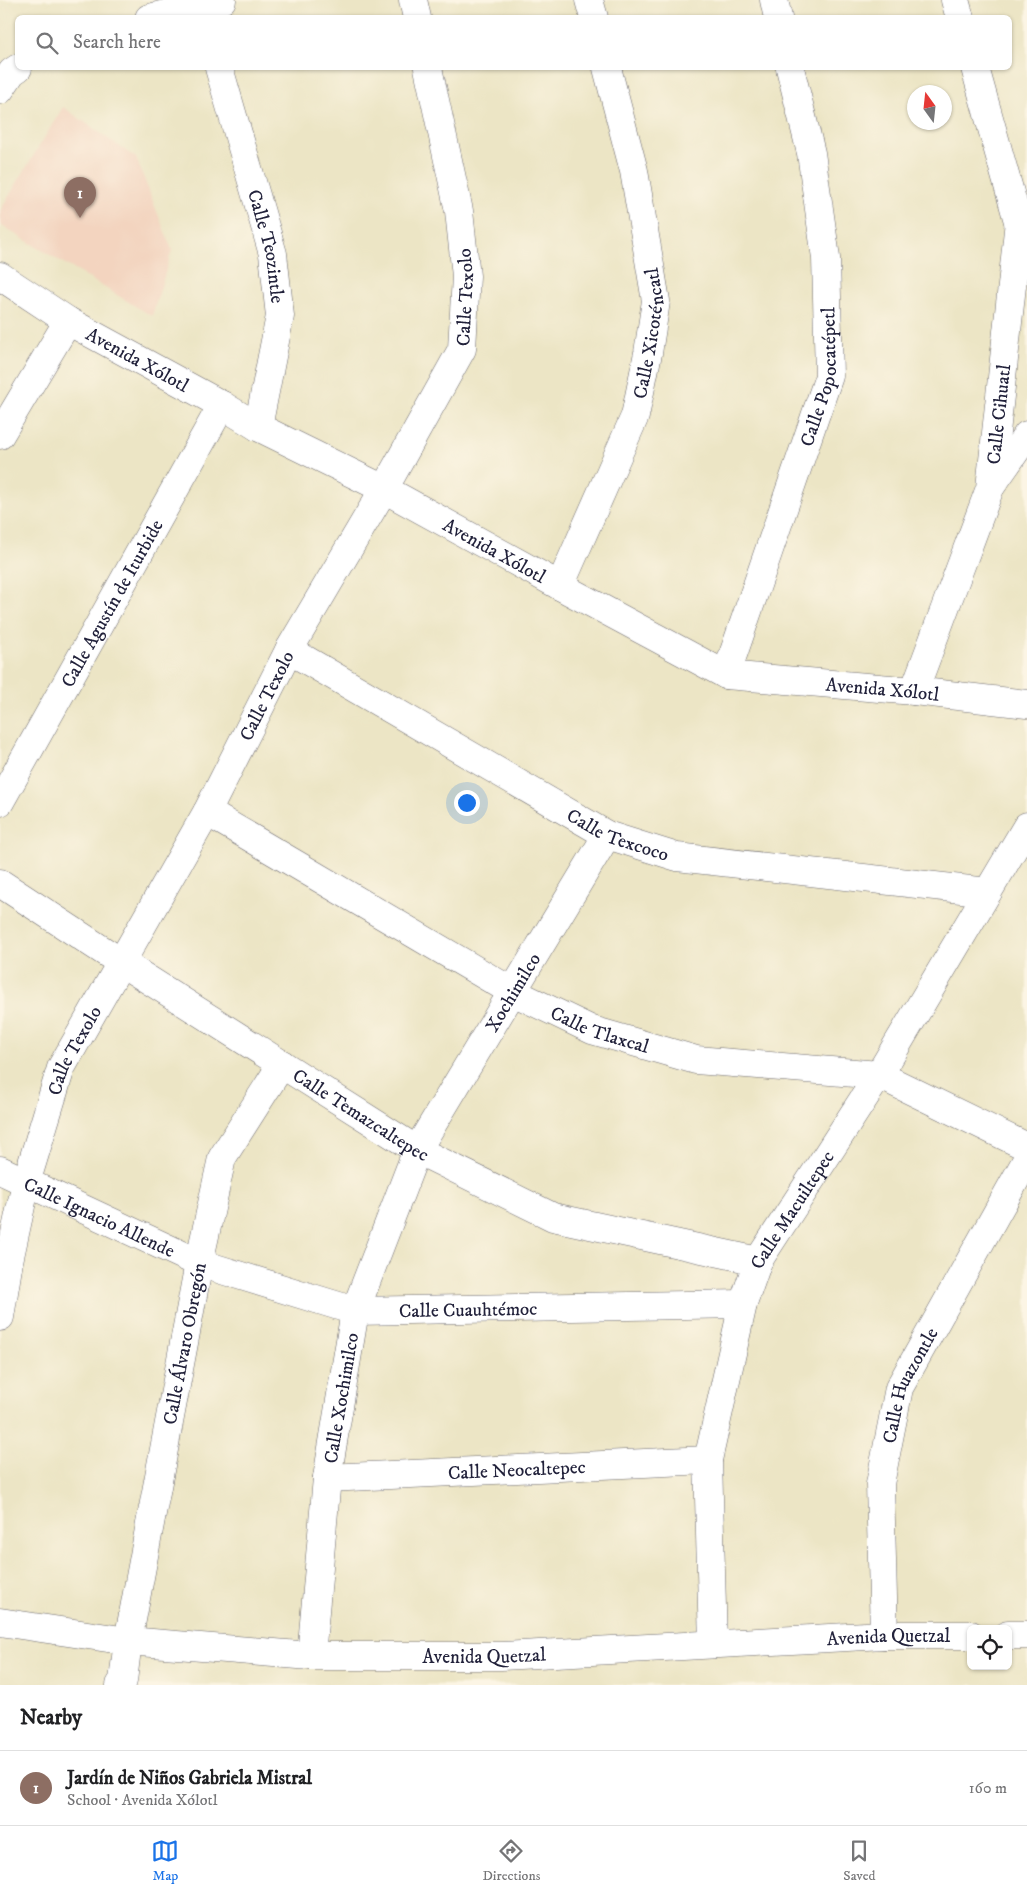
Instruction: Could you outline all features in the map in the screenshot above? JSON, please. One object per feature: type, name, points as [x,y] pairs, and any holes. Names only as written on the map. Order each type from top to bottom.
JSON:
[{"type":"street","points":[[413,0],[416,15]]},
{"type":"street","points":[[589,0],[593,15]]},
{"type":"street","points":[[774,0],[777,15]]},
{"type":"street","points":[[955,0],[959,15]]},
{"type":"street","points":[[164,15],[207,6]]},
{"type":"street","points":[[0,90],[15,70]]},
{"type":"street","name":"Calle Teozintle","points":[[220,70],[273,254],[280,316],[258,427]]},
{"type":"street","name":"Calle Texolo","points":[[0,1317],[5,1260],[61,1068],[207,812],[289,650],[384,490],[462,349],[466,276],[459,211],[428,70]]},
{"type":"street","name":"Calle Xicoténcatl","points":[[560,586],[636,416],[656,301],[634,171],[608,70]]},
{"type":"street","name":"Calle Popocatépetl","points":[[726,675],[829,376],[826,258],[811,153],[790,70]]},
{"type":"street","name":"Calle Cihuatl","points":[[975,70],[1027,254]]},
{"type":"street","name":"Calle Cihuatl","points":[[914,691],[990,488],[1019,221]]},
{"type":"street","name":"Avenida Xólotl","points":[[0,276],[68,321],[222,405],[258,427],[384,490],[726,675],[914,691],[1027,704]]},
{"type":"street","points":[[0,435],[68,321]]},
{"type":"street","name":"Calle Agustín de Iturbide","points":[[0,802],[222,405]]},
{"type":"street","name":"Calle Cihuatl","points":[[990,488],[1027,436]]},
{"type":"street","name":"Calle Texcoco","points":[[289,650],[608,835],[677,858],[988,892]]},
{"type":"street","name":"Calle Tlaxcal","points":[[207,812],[513,992],[592,1030],[696,1060],[879,1075],[1027,1147]]},
{"type":"street","name":"Calle Macuiltepec","points":[[713,1644],[708,1460],[743,1304],[758,1262],[879,1075],[1027,826]]},
{"type":"street","name":"Xochimilco","points":[[417,1150],[608,835]]},
{"type":"street","name":"Calle Temazcaltepec","points":[[0,883],[122,963],[417,1150],[553,1217],[758,1262]]},
{"type":"street","name":"Calle Álvaro Obregón","points":[[120,1685],[123,1681],[128,1641],[199,1263],[222,1158],[282,1064]]},
{"type":"street","name":"Calle Xochimilco","points":[[311,1656],[327,1478],[355,1310],[417,1150]]},
{"type":"street","name":"Calle Huazontle","points":[[884,1635],[880,1484],[900,1388],[1027,1160]]},
{"type":"street","name":"Calle Ignacio Allende","points":[[0,1170],[199,1263]]},
{"type":"street","name":"Calle Cuauhtémoc","points":[[199,1263],[355,1310],[743,1304]]},
{"type":"street","name":"Calle Neocaltepec","points":[[327,1478],[708,1460]]},
{"type":"street","name":"Avenida Quetzal","points":[[0,1622],[128,1641],[311,1656],[501,1656],[884,1635],[967,1635]]},
{"type":"street","points":[[1012,1635],[1027,1635]]},
{"type":"shaded area","points":[[63,107],[136,158],[172,250],[152,316],[0,225],[0,211]]},
{"type":"place","name":"Jardín de Niños Gabriela Mistral","points":[[80,218]]}]
